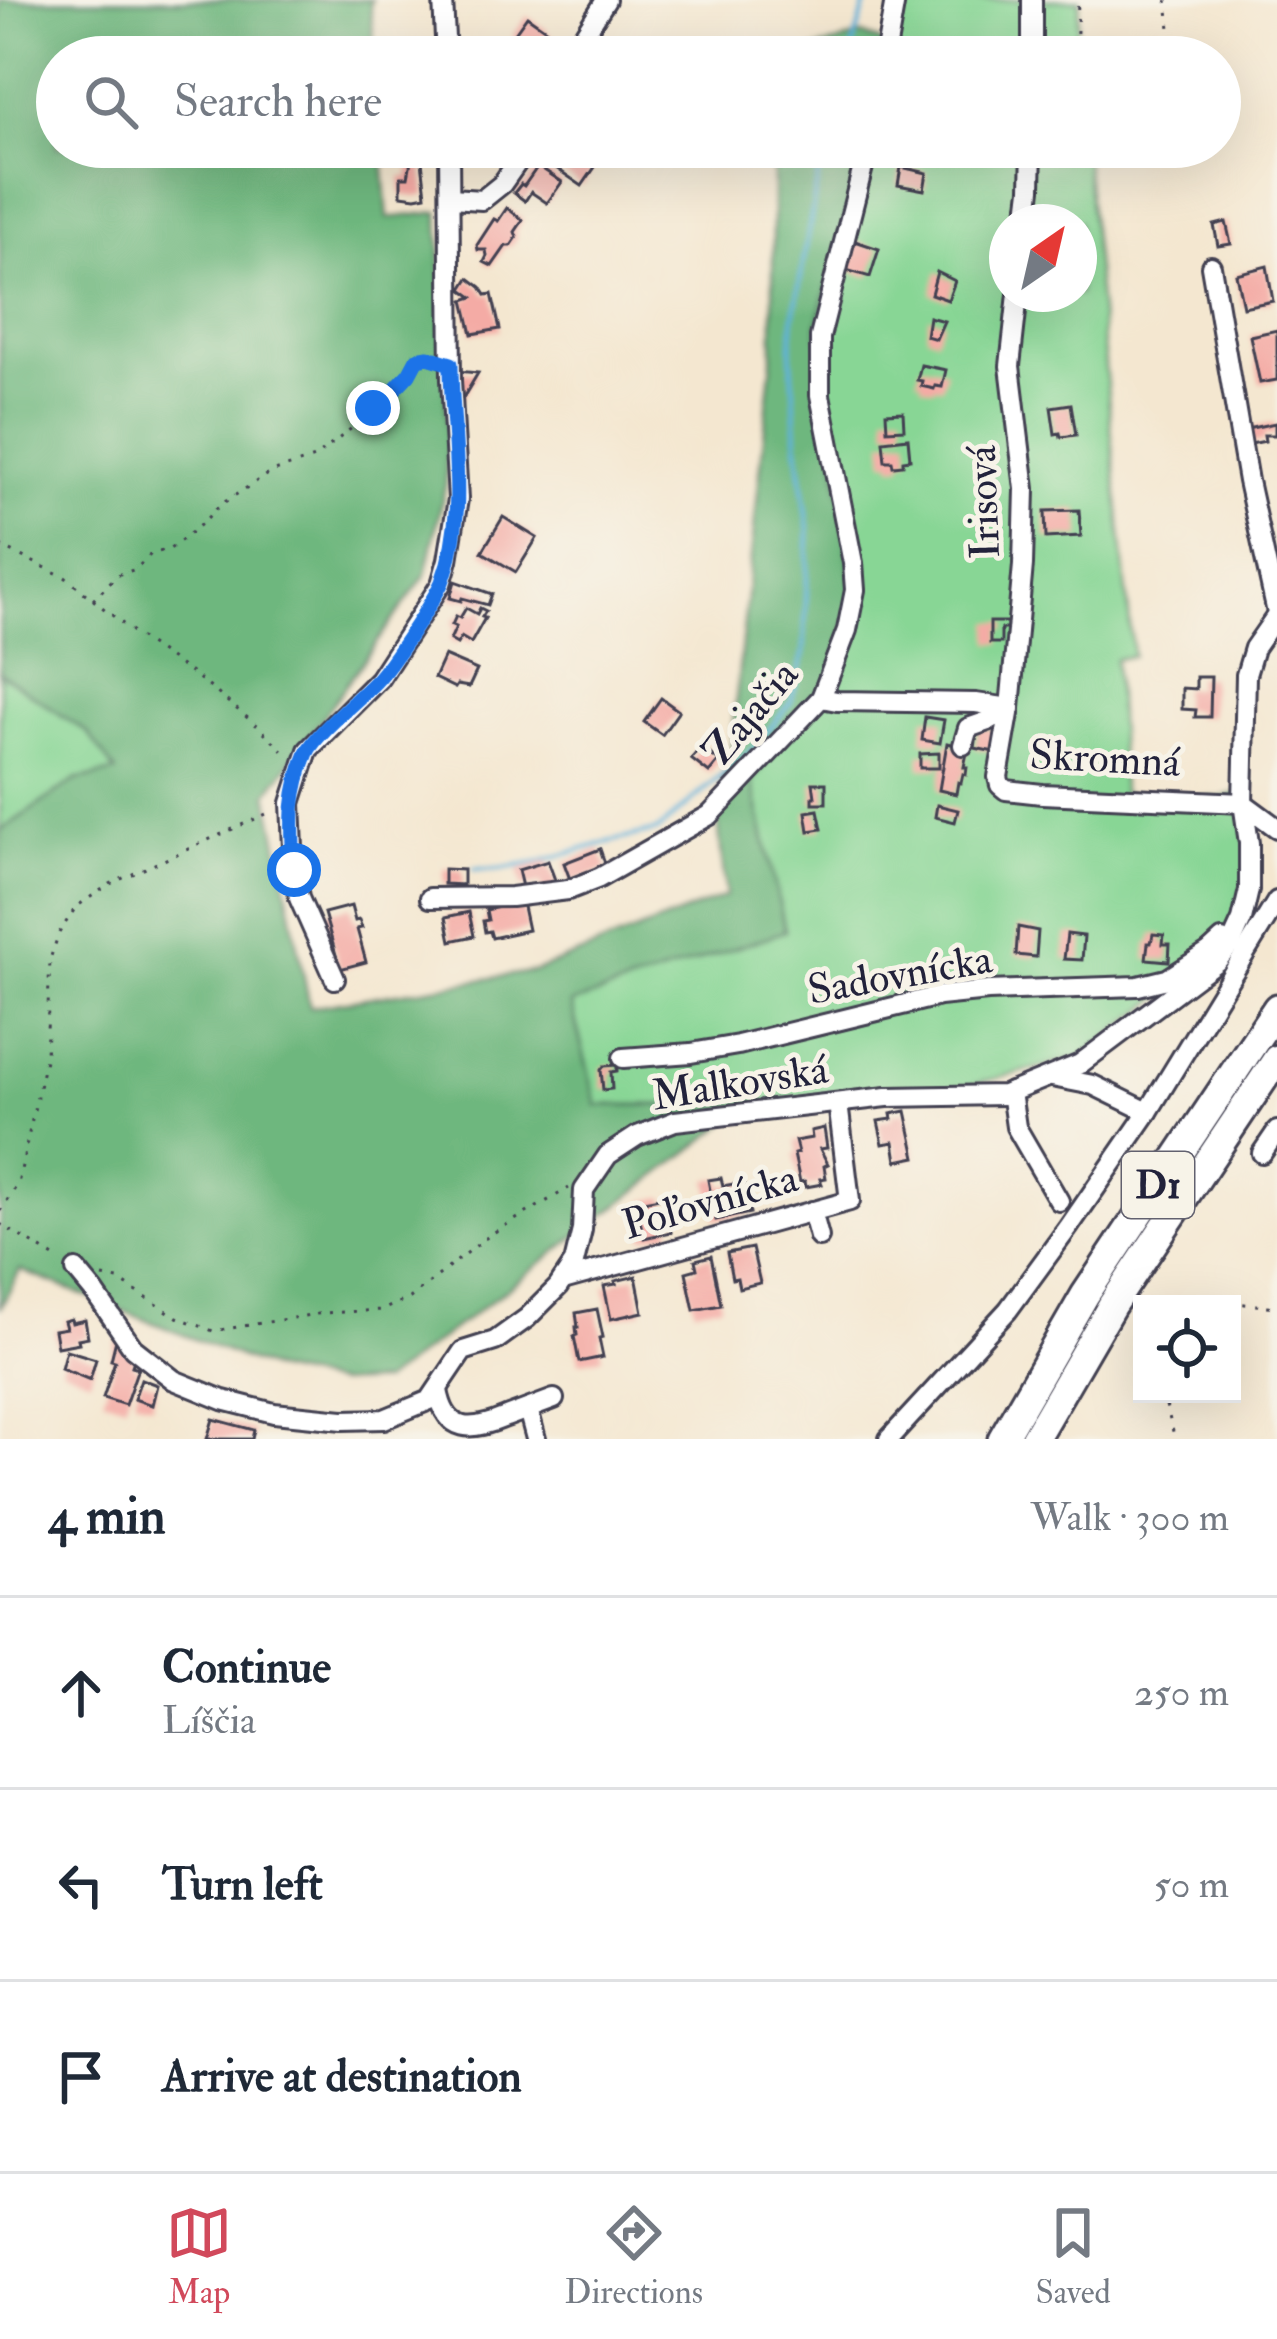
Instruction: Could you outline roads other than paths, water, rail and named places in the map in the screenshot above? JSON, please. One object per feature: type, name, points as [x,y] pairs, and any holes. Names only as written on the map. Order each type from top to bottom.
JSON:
[{"type":"highway","name":"D1","points":[[1002,1439],[1128,1229],[1277,1008]]},
{"type":"highway","name":"D1","points":[[1034,1439],[1160,1232],[1277,1059]]},
{"type":"street","points":[[583,36],[606,0]]},
{"type":"street","points":[[889,36],[895,0]]},
{"type":"street","points":[[1032,0],[1032,36]]},
{"type":"street","points":[[335,979],[299,898],[291,803],[308,750],[379,679],[441,584],[448,560],[458,499],[451,364],[450,168]]},
{"type":"street","points":[[451,198],[482,200],[513,168]]},
{"type":"street","name":"Zajačia","points":[[430,898],[511,898],[568,890],[599,878],[710,815],[821,698],[847,630],[855,590],[820,395],[820,337],[863,168]]},
{"type":"street","points":[[1029,204],[1032,168]]},
{"type":"street","name":"Malkovská","points":[[563,1280],[574,1263],[582,1230],[584,1190],[608,1155],[638,1136],[676,1121],[838,1102],[1004,1094],[1080,1064],[1217,961],[1231,944],[1249,890],[1243,803],[1246,675],[1254,648],[1277,614],[1248,481],[1211,266]]},
{"type":"street","name":"Irisová","points":[[1010,708],[1025,489],[1010,365],[1016,312]]},
{"type":"street","name":"Skromná","points":[[821,698],[1010,708]]},
{"type":"street","name":"Skromná","points":[[963,745],[968,728],[1010,708]]},
{"type":"street","name":"Skromná","points":[[1010,708],[998,778],[1006,790],[1243,803]]},
{"type":"street","points":[[1243,803],[1277,828]]},
{"type":"street","points":[[889,1439],[1008,1310],[1148,1112],[1277,902]]},
{"type":"street","name":"Sadovnícka","points":[[623,1058],[738,1045],[939,996],[1138,986],[1167,979],[1209,952],[1242,920]]},
{"type":"street","points":[[1050,1076],[1093,1085],[1148,1112]]},
{"type":"street","points":[[1011,1091],[1016,1127],[1058,1201]]},
{"type":"street","name":"Poľovnícka","points":[[563,1280],[850,1201],[838,1102]]},
{"type":"street","points":[[1262,1154],[1277,1131]]},
{"type":"street","points":[[812,1211],[819,1237]]},
{"type":"street","points":[[76,1270],[133,1348],[174,1380],[224,1400],[274,1412],[343,1420],[384,1419],[430,1400],[463,1351],[495,1341],[563,1280]]},
{"type":"street","points":[[438,1390],[446,1413],[470,1429],[554,1399]]},
{"type":"street","points":[[528,1409],[536,1439]]},
{"type":"waterway","points":[[856,36],[867,0]]},
{"type":"waterway","points":[[474,869],[535,863],[657,831],[756,746],[791,702],[804,652],[809,530],[791,349],[819,168]]}]
